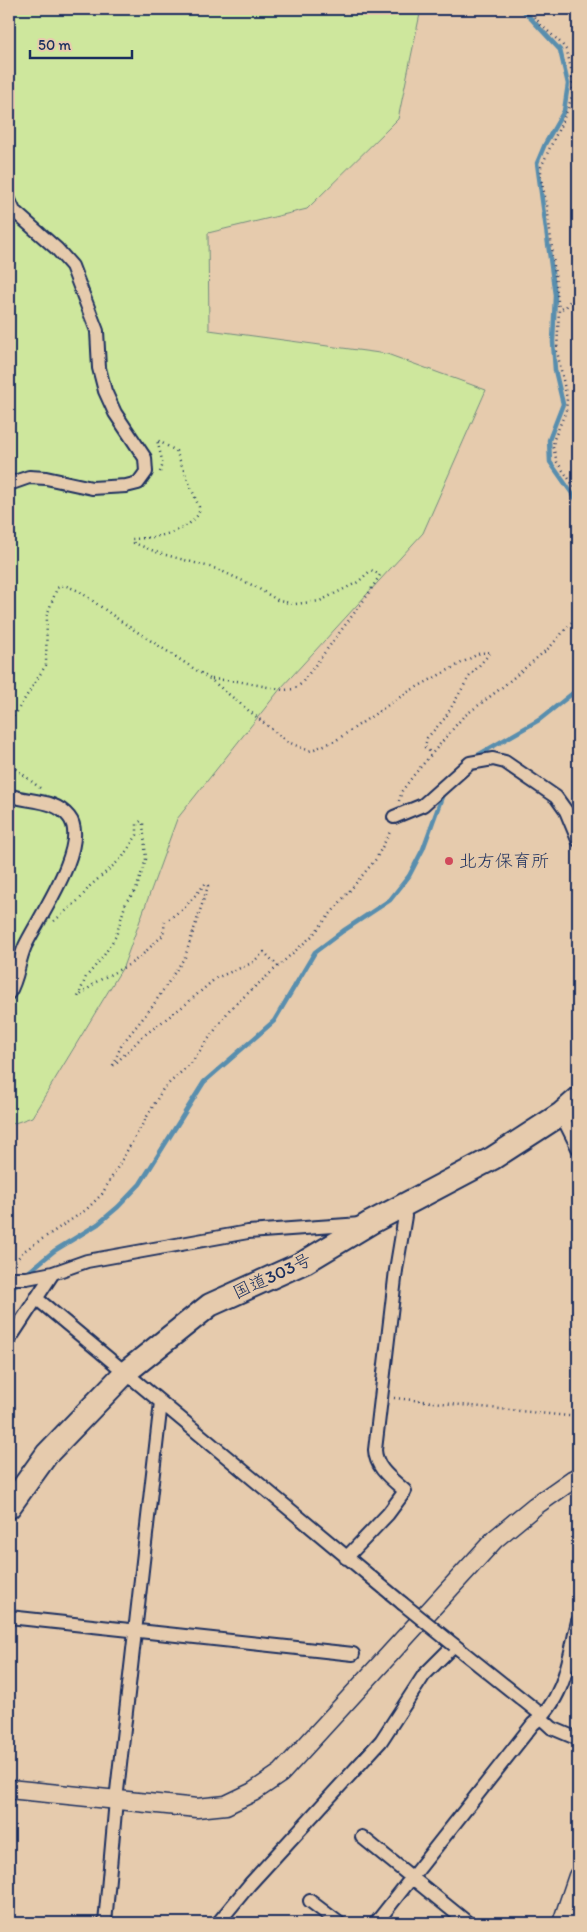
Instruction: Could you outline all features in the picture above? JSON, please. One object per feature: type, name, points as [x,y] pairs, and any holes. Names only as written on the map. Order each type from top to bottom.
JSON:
[{"type":"highway","name":"国道303号","points":[[9,1507],[47,1454],[126,1372],[210,1305],[305,1262],[370,1223],[494,1158],[561,1114],[578,1099]]},
{"type":"street","points":[[9,200],[14,211],[30,227],[57,248],[72,266],[97,331],[99,368],[105,391],[115,413],[145,458],[146,472],[138,482],[126,486],[92,488],[46,478],[29,477],[9,484]]},
{"type":"street","points":[[394,818],[423,805],[470,763],[493,759],[505,762],[556,797],[566,811],[578,840]]},
{"type":"street","points":[[9,795],[52,804],[59,808],[71,821],[74,842],[57,890],[24,948],[18,975],[9,993]]},
{"type":"street","points":[[561,1114],[578,1148]]},
{"type":"street","points":[[346,1558],[388,1514],[406,1491],[380,1468],[376,1460],[396,1270],[405,1216],[401,1206]]},
{"type":"street","points":[[9,1274],[27,1278],[53,1273],[87,1261],[248,1232],[370,1223]]},
{"type":"street","points":[[9,1340],[53,1273]]},
{"type":"street","points":[[36,1298],[346,1558],[542,1717],[552,1728],[578,1739]]},
{"type":"street","points":[[104,1923],[161,1402]]},
{"type":"street","points":[[9,1789],[197,1808],[226,1805],[253,1792],[281,1773],[495,1538],[535,1506],[578,1477]]},
{"type":"street","points":[[9,1617],[353,1654]]},
{"type":"street","points":[[376,1923],[533,1724],[542,1717],[559,1694],[578,1621]]},
{"type":"street","points":[[218,1923],[250,1884],[382,1741],[424,1676],[454,1645]]},
{"type":"street","points":[[362,1837],[468,1923]]},
{"type":"street","points":[[562,1923],[578,1876]]},
{"type":"street","points":[[310,1901],[339,1923]]},
{"type":"path","points":[[528,9],[540,25],[561,43],[567,51],[572,73],[573,92],[568,109],[541,168],[541,179],[554,252],[553,263],[559,310],[557,351],[567,399],[564,417],[554,439],[553,455],[578,492]]},
{"type":"path","points":[[559,310],[566,307],[578,289]]},
{"type":"path","points":[[142,478],[147,481],[155,480],[163,464],[157,440],[176,451],[199,507],[199,513],[186,525],[170,533],[152,538],[132,539],[134,543],[159,553],[217,569],[254,586],[279,601],[295,604],[320,601],[358,582],[371,570],[380,575],[367,596],[301,684],[294,689],[283,690],[237,681],[210,679]]},
{"type":"path","points":[[59,808],[56,799],[16,769],[10,753],[9,741],[12,719],[46,666],[47,616],[56,588],[64,585],[71,586],[79,591],[122,622],[210,679],[286,741],[309,751],[335,741],[414,688],[480,653],[491,652],[469,677],[445,718],[427,738],[425,747],[431,753]]},
{"type":"path","points":[[9,1274],[17,1258],[24,1251],[86,1210],[102,1194],[163,1089],[192,1062],[230,1009],[312,936],[376,859],[389,836],[402,791],[431,753],[463,717],[550,647],[578,615]]},
{"type":"path","points":[[51,924],[122,858],[137,835],[137,824],[141,822],[143,824],[146,859],[136,890],[126,902],[116,936],[103,957],[86,977],[78,997],[96,982],[140,957],[163,935],[165,922],[186,907],[202,886],[206,883],[208,886],[185,957],[152,1008],[122,1044],[112,1067],[142,1037],[186,1004],[216,978],[252,963],[264,952],[278,966]]},
{"type":"path","points":[[382,1396],[578,1418]]},
{"type":"green space","points":[[9,9],[421,9],[398,119],[307,209],[208,233],[209,330],[387,354],[486,390],[423,533],[281,688],[177,819],[123,967],[32,1117],[9,1125]]},
{"type":"waterway","points":[[522,9],[560,50],[568,84],[564,111],[545,144],[537,163],[555,295],[553,342],[555,370],[563,404],[549,440],[550,462],[578,502]]},
{"type":"waterway","points":[[471,759],[539,720],[578,689]]},
{"type":"waterway","points":[[25,1275],[54,1251],[98,1224],[118,1207],[140,1184],[204,1082],[274,1021],[315,952],[390,900],[409,876],[423,849],[443,794]]},
{"type":"waterway","points":[[9,1284],[16,1285],[20,1281]]},
{"type":"place","name":"北方保育所","points":[[449,861]]}]
